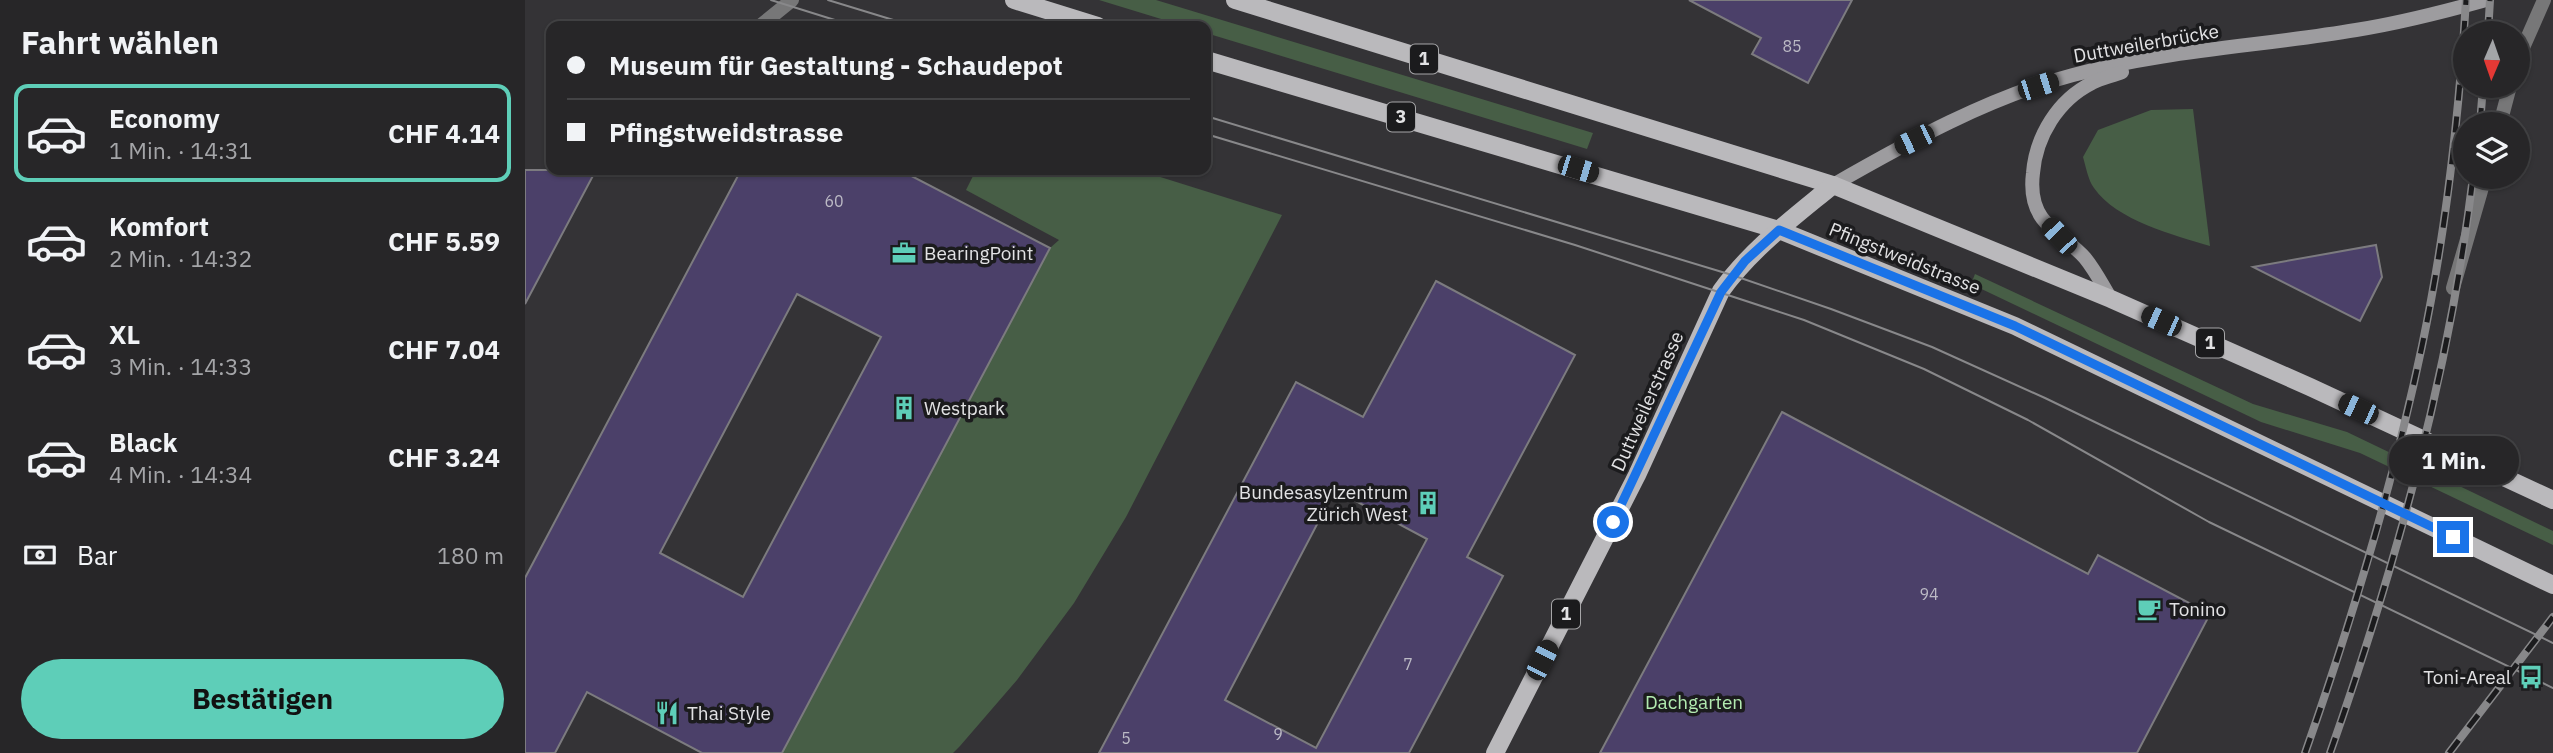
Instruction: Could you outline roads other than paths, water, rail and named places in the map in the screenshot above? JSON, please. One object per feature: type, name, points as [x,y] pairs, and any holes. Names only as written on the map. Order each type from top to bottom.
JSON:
[{"type":"main road","points":[[1014,0],[1082,21]]},
{"type":"main road","name":"Pfingstweidstrasse","points":[[1235,0],[1833,185],[2111,299],[2310,387],[2553,500]]},
{"type":"main road","name":"Pfingstweidstrasse","points":[[1211,61],[1779,230],[2015,326],[2553,585]]},
{"type":"main road","name":"Duttweilerstrasse","points":[[1495,753],[1637,475],[1721,292],[1745,261],[1833,185]]},
{"type":"street","name":"Duttweilerbrücke","points":[[1833,185],[1903,146],[2020,92],[2073,75],[2173,54],[2357,30],[2486,0]]},
{"type":"street","points":[[2111,299],[2085,258],[2059,236],[2038,211],[2031,189],[2034,160],[2042,132],[2069,100],[2092,83],[2173,54]]},
{"type":"lane","points":[[766,21],[792,0]]},
{"type":"lane","points":[[2531,30],[2544,0]]},
{"type":"lane","points":[[2453,288],[2482,189]]},
{"type":"tram line","points":[[771,0],[838,21]]},
{"type":"tram line","points":[[828,0],[897,21]]},
{"type":"tram line","points":[[1211,118],[1732,275],[1932,347],[2045,398],[2553,643]]},
{"type":"tram line","points":[[1211,136],[1575,245],[1804,320],[1924,369],[2028,420],[2209,522],[2553,688]]},
{"type":"railway","points":[[2305,753],[2370,552],[2411,398],[2438,260],[2450,174],[2466,0]]},
{"type":"railway","points":[[2489,21],[2490,0]]},
{"type":"railway","points":[[2481,112],[2482,98]]},
{"type":"railway","points":[[2330,753],[2377,612],[2417,469],[2450,324],[2471,189]]},
{"type":"railway","points":[[2449,753],[2553,617]]},
{"type":"place","name":"BearingPoint","points":[[904,253]]},
{"type":"place","name":"Westpark","points":[[904,408]]},
{"type":"place","name":"Bundesasylzentrum Zürich West","points":[[1428,503]]},
{"type":"place","name":"Tonino","points":[[2149,609]]},
{"type":"place","name":"Toni-Areal","points":[[2531,677]]},
{"type":"place","name":"Thai Style","points":[[667,713]]},
{"type":"park label","name":"Dachgarten","points":[[1694,702]]}]
